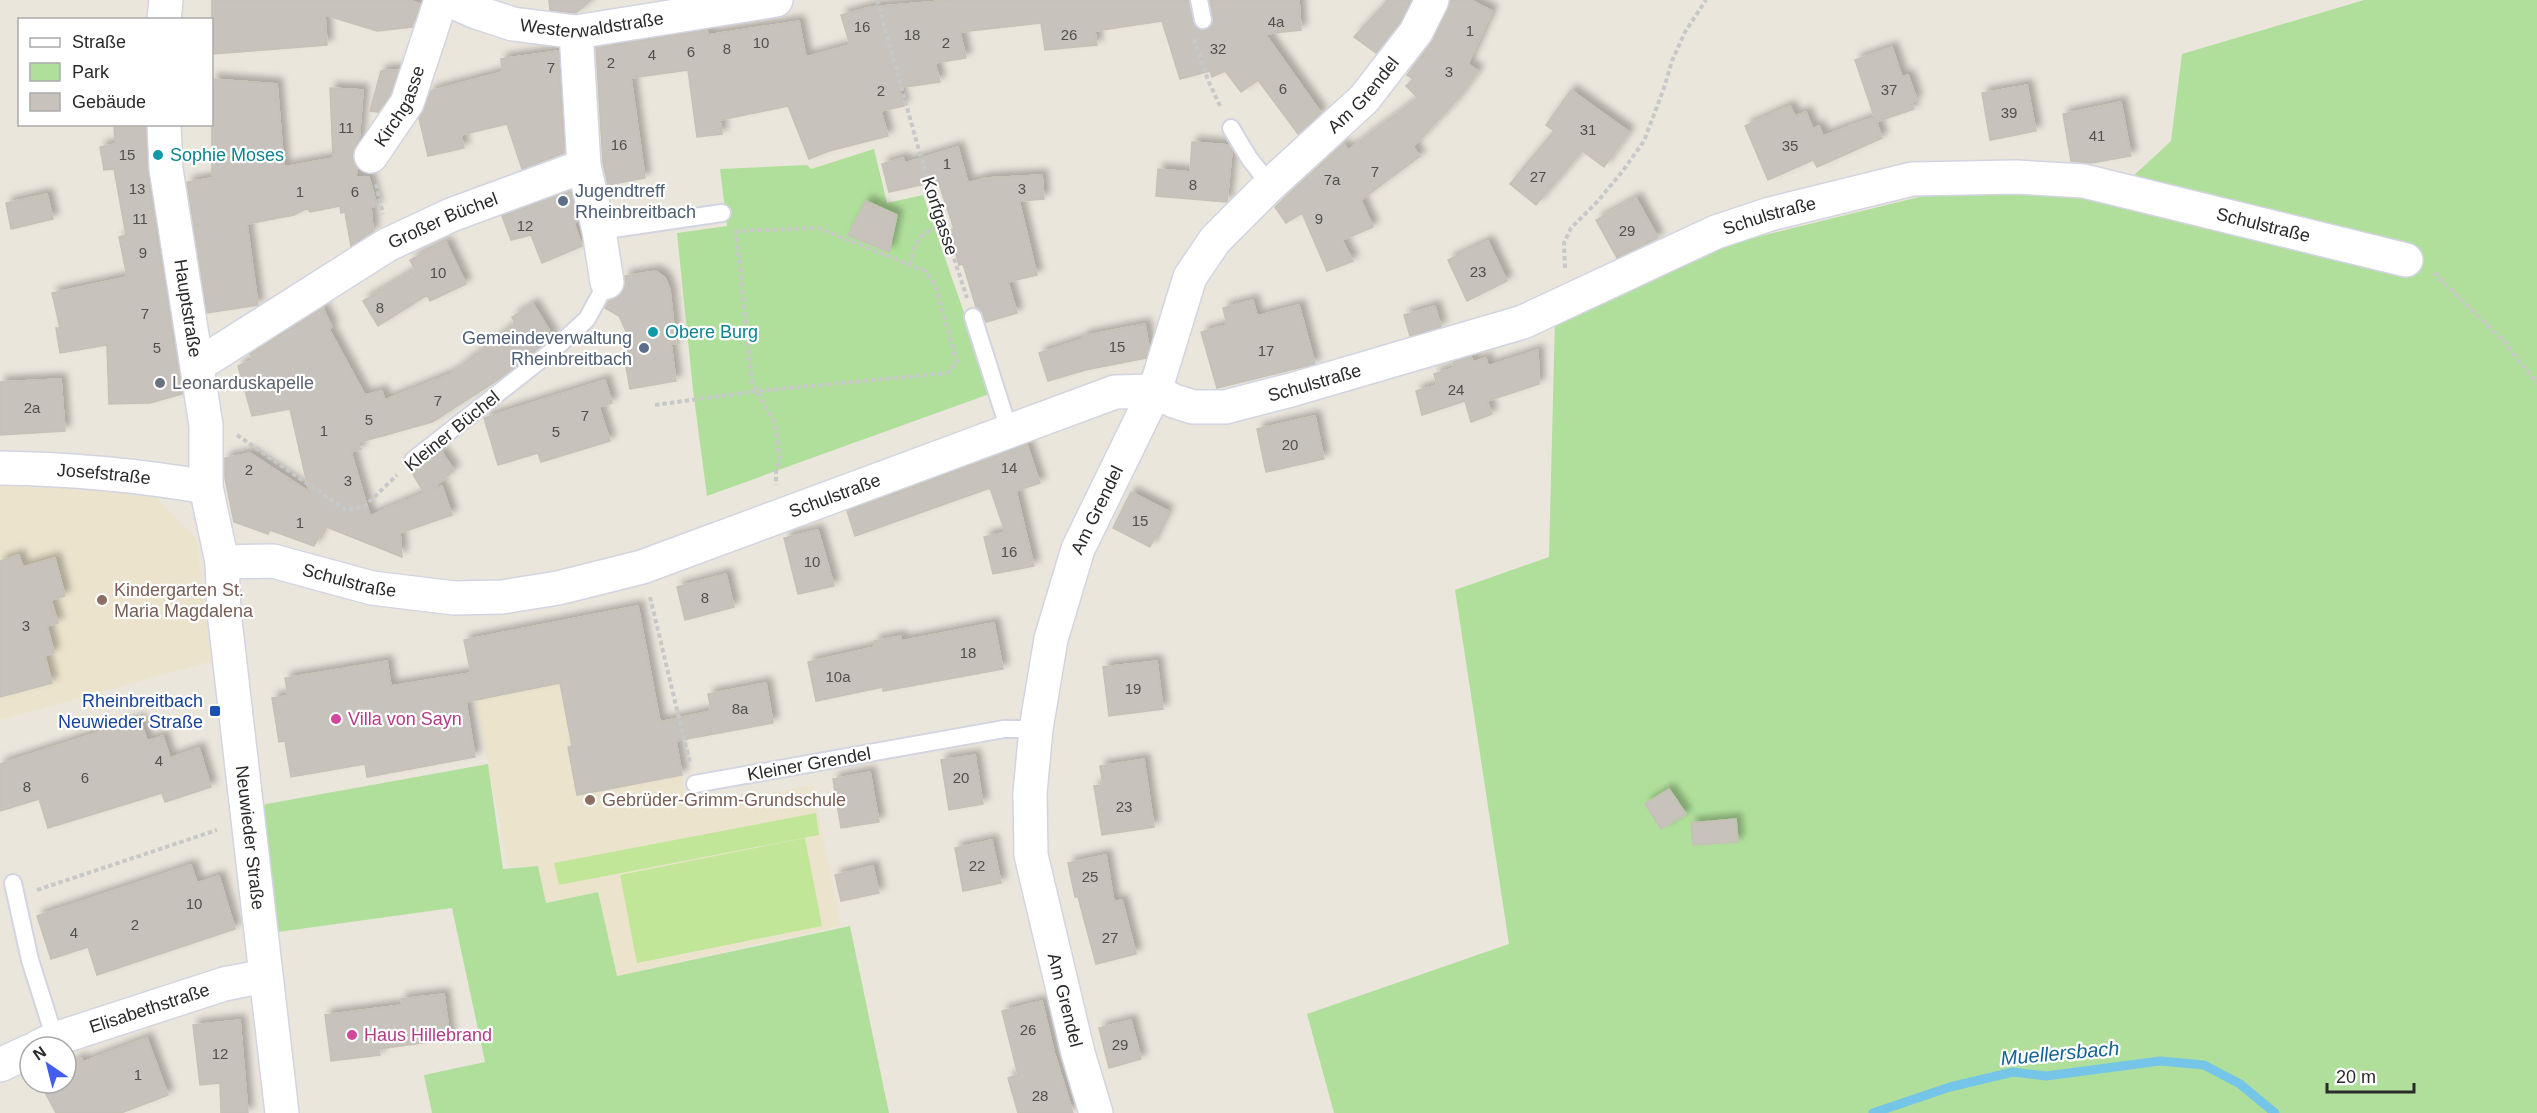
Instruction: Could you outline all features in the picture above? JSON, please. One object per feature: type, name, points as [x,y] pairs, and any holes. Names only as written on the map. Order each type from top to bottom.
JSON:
[{"type":"street","points":[[164,18],[166,0]]},
{"type":"street","name":"Kirchgasse","points":[[371,156],[407,103],[441,0]]},
{"type":"street","name":"Westerwaldstraße","points":[[448,0],[513,24],[576,32],[646,11],[776,0]]},
{"type":"street","name":"Am Grendel","points":[[1096,1113],[1078,1053],[1031,855],[1030,793],[1036,729],[1051,639],[1078,549],[1155,391],[1190,277],[1202,258],[1215,240],[1270,185],[1364,99],[1416,32],[1432,0]]},
{"type":"street","points":[[576,32],[584,166]]},
{"type":"street","name":"Hauptstraße","points":[[164,126],[166,169],[206,425],[206,487],[222,562]]},
{"type":"street","name":"Kleiner Büchel","points":[[584,166],[599,231],[607,282]]},
{"type":"street","name":"Großer Büchel","points":[[196,358],[387,245],[451,215],[584,166]]},
{"type":"street","name":"Schulstraße","points":[[222,562],[273,561],[372,588],[454,598],[502,597],[547,590],[642,567],[1115,392],[1155,391],[1174,401],[1193,407],[1225,407],[1291,390],[1523,322],[1716,232],[1770,214],[1912,179],[2016,177],[2084,181],[2406,260]]},
{"type":"street","name":"Josefstraße","points":[[0,468],[65,469],[161,478],[206,487]]},
{"type":"street","name":"Neuwieder Straße","points":[[222,562],[224,612],[282,1113]]},
{"type":"street","name":"Elisabethstraße","points":[[73,1035],[224,984],[265,976]]},
{"type":"street","name":"Elisabethstraße","points":[[0,1065],[18,1057]]},
{"type":"lane","points":[[1198,0],[1203,20]]},
{"type":"lane","points":[[1228,122],[1249,158],[1270,185]]},
{"type":"lane","points":[[599,231],[722,213]]},
{"type":"lane","name":"Kleiner Büchel","points":[[413,460],[552,351],[587,319],[607,282]]},
{"type":"lane","points":[[973,317],[1009,430]]},
{"type":"lane","name":"Kleiner Grendel","points":[[695,784],[1004,729],[1036,729]]},
{"type":"lane","points":[[14,890],[30,960],[40,1035]]},
{"type":"path","name":"Korfgasse","points":[[877,0],[920,154],[973,317]]},
{"type":"path","points":[[1567,302],[1564,243],[1570,228],[1622,172],[1644,141],[1672,61],[1685,32],[1706,0]]},
{"type":"path","points":[[1203,20],[1189,24],[1208,80],[1228,122]]},
{"type":"path","name":"Kirchgasse","points":[[371,156],[387,245]]},
{"type":"path","points":[[722,213],[729,216],[736,231],[752,382],[775,423],[780,461],[776,470],[776,485],[784,514]]},
{"type":"path","points":[[910,265],[914,246],[920,235],[943,225]]},
{"type":"path","points":[[655,405],[757,391],[947,373],[957,362],[936,287],[925,271],[818,228],[736,231]]},
{"type":"path","points":[[2406,260],[2434,273],[2503,340],[2537,384]]},
{"type":"path","name":"Kleiner Büchel","points":[[206,425],[227,429],[346,510],[364,507],[413,460]]},
{"type":"path","points":[[642,567],[695,784]]},
{"type":"path","points":[[14,890],[249,820]]},
{"type":"shaded area","name":"Kindergarten St. Maria Magdalena","points":[[0,484],[61,484],[157,498],[196,539],[212,661],[0,720]]},
{"type":"shaded area","name":"Gebrüder-Grimm-Grundschule","points":[[638,606],[660,721],[672,719],[687,810],[813,785],[841,926],[616,976],[598,892],[545,903],[538,866],[508,867],[464,640],[521,628],[521,630],[549,626],[548,623]]},
{"type":"green space","points":[[2364,0],[2537,0],[2537,1113],[1334,1113],[1307,1014],[1509,944],[1455,590],[1549,557],[1555,319],[1712,248],[1923,196],[2117,191],[2171,141],[2182,54]]},
{"type":"green space","points":[[874,149],[887,203],[923,195],[992,393],[707,496],[693,390],[677,233],[727,226],[720,169],[807,165],[811,169]]},
{"type":"green space","points":[[488,764],[503,869],[538,866],[546,903],[598,892],[617,976],[850,926],[889,1113],[432,1113],[424,1075],[485,1062],[452,908],[278,932],[261,805]]},
{"type":"green space","points":[[816,813],[819,835],[559,885],[554,863]]},
{"type":"green space","points":[[805,838],[822,926],[637,963],[620,875]]},
{"type":"building","points":[[212,0],[409,0],[420,4],[412,27],[377,31],[325,15],[327,45],[213,54]]},
{"type":"building","points":[[549,0],[591,0],[576,13],[550,10]]},
{"type":"building","points":[[953,0],[1189,0],[1195,26],[1204,30],[1213,23],[1210,0],[1299,0],[1301,30],[1265,34],[1321,113],[1298,134],[1258,80],[1241,92],[1225,71],[1212,77],[1210,71],[1180,79],[1162,21],[1095,31],[1097,45],[1045,50],[1041,23],[960,32],[966,58],[935,63],[940,82],[899,88],[904,106],[881,111],[888,136],[829,151],[809,159],[788,106],[720,120],[722,134],[697,137],[688,70],[631,78],[645,178],[608,185],[603,163],[596,48],[707,30],[708,35],[799,21],[806,57],[850,45],[841,15],[871,7]]},
{"type":"building","points":[[1388,0],[1411,0],[1400,22],[1376,53],[1354,37]]},
{"type":"building","points":[[1451,0],[1471,0],[1492,11],[1468,64],[1478,71],[1456,101],[1413,147],[1420,156],[1361,200],[1373,227],[1342,240],[1353,261],[1327,271],[1302,213],[1286,223],[1275,207],[1343,144],[1348,150],[1418,98],[1406,86],[1413,79],[1407,75],[1433,41]]},
{"type":"building","points":[[1892,47],[1902,77],[1908,75],[1917,100],[1911,102],[1914,109],[1876,122],[1855,60]]},
{"type":"building","points":[[558,51],[564,153],[522,169],[507,124],[461,135],[464,148],[428,156],[419,118],[431,91],[502,72],[501,59]]},
{"type":"building","points":[[398,70],[390,95],[378,112],[370,111],[381,71]]},
{"type":"building","points":[[213,79],[277,84],[284,167],[333,158],[330,88],[363,90],[359,141],[352,155],[357,167],[356,177],[369,177],[377,206],[371,207],[373,231],[351,246],[345,212],[341,213],[340,206],[310,212],[307,208],[294,215],[247,224],[258,305],[207,313],[187,182],[212,178]]},
{"type":"building","points":[[2027,85],[2036,131],[1990,140],[1982,93]]},
{"type":"building","points":[[1571,90],[1629,132],[1604,167],[1582,151],[1536,205],[1510,184],[1554,131],[1546,125]]},
{"type":"building","points":[[2121,102],[2131,156],[2091,163],[2071,161],[2063,114]]},
{"type":"building","points":[[1790,106],[1795,116],[1806,112],[1813,129],[1819,126],[1823,136],[1875,117],[1882,138],[1817,167],[1813,160],[1768,180],[1745,126]]},
{"type":"building","points":[[114,126],[145,126],[147,172],[182,394],[150,403],[109,404],[107,345],[60,353],[56,328],[60,328],[52,293],[127,277],[119,237],[126,235],[114,169],[104,170],[100,147],[115,144]]},
{"type":"building","points":[[1192,142],[1229,145],[1232,150],[1227,202],[1156,196],[1158,169],[1190,172]]},
{"type":"building","points":[[958,147],[968,183],[986,178],[1042,175],[1044,199],[1019,201],[1037,275],[1008,282],[1017,313],[986,322],[976,307],[963,264],[959,265],[949,230],[954,229],[938,181],[889,192],[882,164],[903,158],[905,163]]},
{"type":"building","points":[[571,191],[578,221],[574,223],[582,246],[542,263],[531,235],[511,240],[502,216]]},
{"type":"building","points":[[47,194],[53,219],[11,229],[6,203]]},
{"type":"building","points":[[1636,198],[1658,238],[1617,258],[1596,220]]},
{"type":"building","points":[[866,201],[897,215],[889,252],[848,235]]},
{"type":"building","points":[[1488,241],[1507,281],[1467,301],[1448,260]]},
{"type":"building","points":[[446,242],[466,284],[430,301],[427,295],[378,326],[363,301],[415,270],[410,260]]},
{"type":"building","name":"Obere Burg","points":[[656,271],[665,278],[670,290],[676,344],[671,344],[676,381],[630,389],[623,351],[634,349],[619,316],[605,308],[609,301],[618,297],[624,289],[625,276]]},
{"type":"building","points":[[1253,300],[1257,316],[1299,305],[1315,364],[1217,388],[1201,332],[1227,325],[1223,308]]},
{"type":"building","points":[[533,304],[553,336],[545,343],[501,378],[432,422],[357,443],[361,449],[351,452],[370,516],[424,493],[411,471],[419,468],[441,451],[454,470],[431,490],[442,486],[452,515],[400,533],[402,557],[324,526],[314,546],[270,530],[268,534],[234,522],[225,478],[225,458],[250,453],[309,492],[290,409],[252,416],[238,366],[253,360],[250,354],[323,308],[332,327],[329,329],[365,395],[382,391],[385,400],[451,374],[515,323],[512,317]]},
{"type":"building","points":[[1435,306],[1441,327],[1410,336],[1404,315]]},
{"type":"building","points":[[1145,324],[1149,347],[1146,358],[1085,370],[1048,381],[1039,353],[1083,339],[1083,336]]},
{"type":"building","points":[[1538,350],[1539,384],[1487,401],[1492,414],[1471,422],[1465,401],[1422,415],[1416,391],[1437,385],[1434,374],[1454,368],[1453,362],[1471,357],[1473,362],[1486,358],[1488,366]]},
{"type":"building","points":[[61,379],[65,431],[0,435],[0,382]]},
{"type":"building","points":[[605,380],[612,403],[599,407],[610,441],[541,462],[538,453],[498,465],[484,418]]},
{"type":"building","points":[[1315,416],[1324,459],[1266,472],[1257,429]]},
{"type":"building","points":[[1027,445],[1040,483],[1016,491],[1034,566],[993,574],[984,537],[1005,532],[990,488],[855,536],[847,511]]},
{"type":"building","points":[[1131,492],[1168,511],[1150,547],[1113,528]]},
{"type":"building","points":[[818,530],[834,586],[798,594],[784,538]]},
{"type":"building","points":[[19,555],[23,567],[55,558],[65,596],[51,600],[58,623],[47,626],[54,653],[45,656],[52,683],[0,697],[0,561]]},
{"type":"building","points":[[726,574],[734,607],[685,620],[677,587]]},
{"type":"building","points":[[638,606],[660,722],[711,711],[708,694],[766,683],[773,723],[676,741],[682,775],[577,795],[568,747],[572,746],[560,683],[466,702],[475,757],[367,777],[365,764],[291,777],[285,741],[279,742],[272,698],[288,696],[285,678],[387,661],[391,686],[471,673],[464,640]]},
{"type":"building","points":[[994,623],[1003,669],[883,691],[883,687],[816,701],[808,662],[875,647],[874,641],[901,636],[901,641]]},
{"type":"building","points":[[1157,661],[1163,709],[1109,716],[1103,667]]},
{"type":"building","points":[[140,719],[147,741],[163,736],[170,758],[199,748],[211,787],[165,802],[162,793],[48,828],[39,799],[0,811],[0,764]]},
{"type":"building","points":[[975,755],[983,804],[949,810],[941,760]]},
{"type":"building","points":[[1144,759],[1154,827],[1102,835],[1094,786],[1103,785],[1100,766]]},
{"type":"building","points":[[870,772],[879,822],[841,828],[833,779]]},
{"type":"building","points":[[1669,789],[1686,814],[1661,829],[1645,804]]},
{"type":"building","points":[[1736,819],[1738,842],[1693,845],[1691,823]]},
{"type":"building","points":[[992,840],[1001,883],[963,891],[955,848]]},
{"type":"building","points":[[1106,855],[1114,902],[1122,900],[1136,954],[1096,964],[1078,897],[1075,897],[1068,863]]},
{"type":"building","points":[[191,865],[197,883],[219,876],[235,929],[97,975],[88,947],[51,959],[37,916]]},
{"type":"building","points":[[873,866],[879,893],[841,901],[835,875]]},
{"type":"building","points":[[444,994],[450,1039],[379,1049],[380,1055],[331,1061],[325,1015],[402,1005],[401,999]]},
{"type":"building","points":[[1042,1001],[1054,1052],[1073,1113],[1018,1113],[1008,1078],[1018,1075],[1002,1011]]},
{"type":"building","points":[[240,1020],[248,1113],[221,1113],[220,1083],[200,1085],[193,1025]]},
{"type":"building","points":[[1131,1020],[1141,1059],[1109,1068],[1099,1028]]},
{"type":"building","points":[[147,1038],[168,1095],[121,1113],[56,1113],[46,1095],[78,1095],[78,1060],[81,1058],[83,1062]]},
{"type":"waterway","name":"Muellersbach","points":[[1873,1113],[1950,1087],[2013,1072],[2046,1076],[2160,1061],[2204,1065],[2240,1084],[2275,1113]]},
{"type":"place","name":"Sophie Moses","points":[[158,155]]},
{"type":"place","name":"Jugendtreff Rheinbreitbach","points":[[563,201]]},
{"type":"place","name":"Obere Burg","points":[[653,332]]},
{"type":"place","name":"Gemeindeverwaltung Rheinbreitbach","points":[[644,348]]},
{"type":"place","name":"Leonarduskapelle","points":[[160,383]]},
{"type":"place","name":"Kindergarten St. Maria Magdalena","points":[[102,600]]},
{"type":"place","name":"Rheinbreitbach Neuwieder Straße","points":[[215,711]]},
{"type":"place","name":"Villa von Sayn","points":[[336,719]]},
{"type":"place","name":"Gebrüder-Grimm-Grundschule","points":[[590,800]]},
{"type":"place","name":"Haus Hillebrand","points":[[352,1035]]}]
